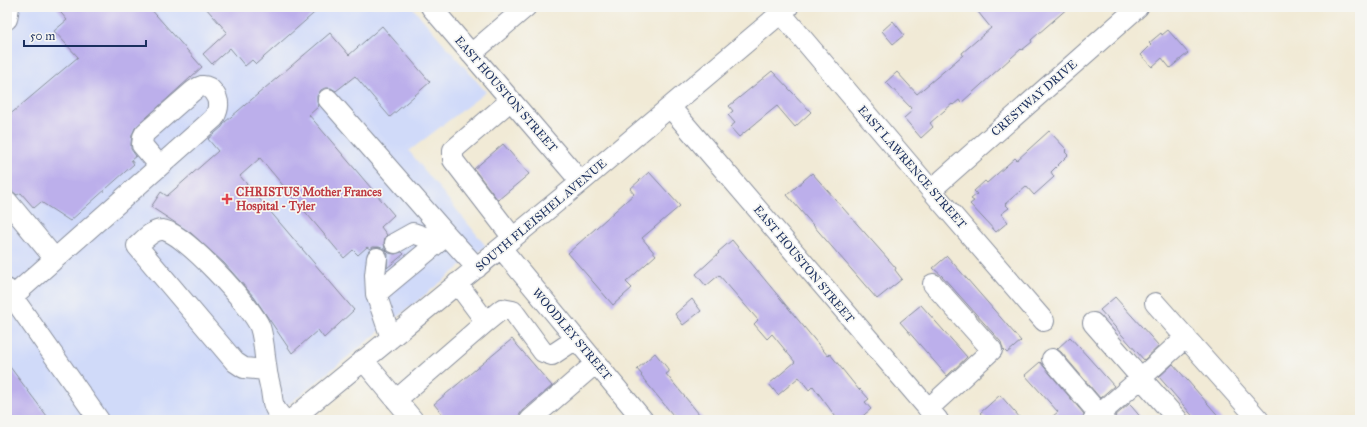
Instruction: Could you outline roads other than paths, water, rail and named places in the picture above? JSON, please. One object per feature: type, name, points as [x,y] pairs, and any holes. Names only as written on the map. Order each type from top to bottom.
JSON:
[{"type":"street","points":[[7,19],[9,7]]},
{"type":"street","name":"EAST HOUSTON STREET","points":[[431,7],[581,182]]},
{"type":"street","points":[[471,54],[526,7]]},
{"type":"street","name":"CRESTWAY DRIVE","points":[[931,190],[1138,7]]},
{"type":"street","name":"EAST LAWRENCE STREET","points":[[785,10],[931,190],[1044,321]]},
{"type":"street","name":"SOUTH FLEISHEL AVENUE","points":[[291,420],[581,182],[785,10]]},
{"type":"street","points":[[328,99],[443,238],[477,268]]},
{"type":"street","name":"WOODLEY STREET","points":[[511,100],[453,150],[453,160],[507,243],[576,339],[643,420]]},
{"type":"street","name":"EAST HOUSTON STREET","points":[[670,107],[933,414]]},
{"type":"street","points":[[99,420],[10,293],[55,259],[160,166]]},
{"type":"street","points":[[7,201],[55,259]]},
{"type":"street","points":[[266,370],[244,368],[235,362],[137,246],[157,231],[162,230],[172,233],[213,269],[246,306],[256,318],[262,333],[266,370],[273,404],[284,420]]},
{"type":"street","points":[[395,243],[413,233],[443,238]]},
{"type":"street","points":[[376,294],[443,238]]},
{"type":"street","points":[[377,258],[375,275],[376,294],[391,338]]},
{"type":"street","points":[[457,283],[486,322]]},
{"type":"street","points":[[933,284],[992,350],[933,414]]},
{"type":"street","points":[[1155,303],[1259,420]]},
{"type":"street","points":[[396,400],[502,309],[513,311],[543,352],[552,355],[576,339]]},
{"type":"street","points":[[1093,323],[1178,420]]},
{"type":"street","points":[[1052,359],[1099,418],[1186,337]]},
{"type":"street","points":[[363,360],[413,420]]},
{"type":"street","points":[[530,420],[596,363]]},
{"type":"place","name":"CHRISTUS Mother Frances Hospital - Tyler","points":[[227,199]]}]
